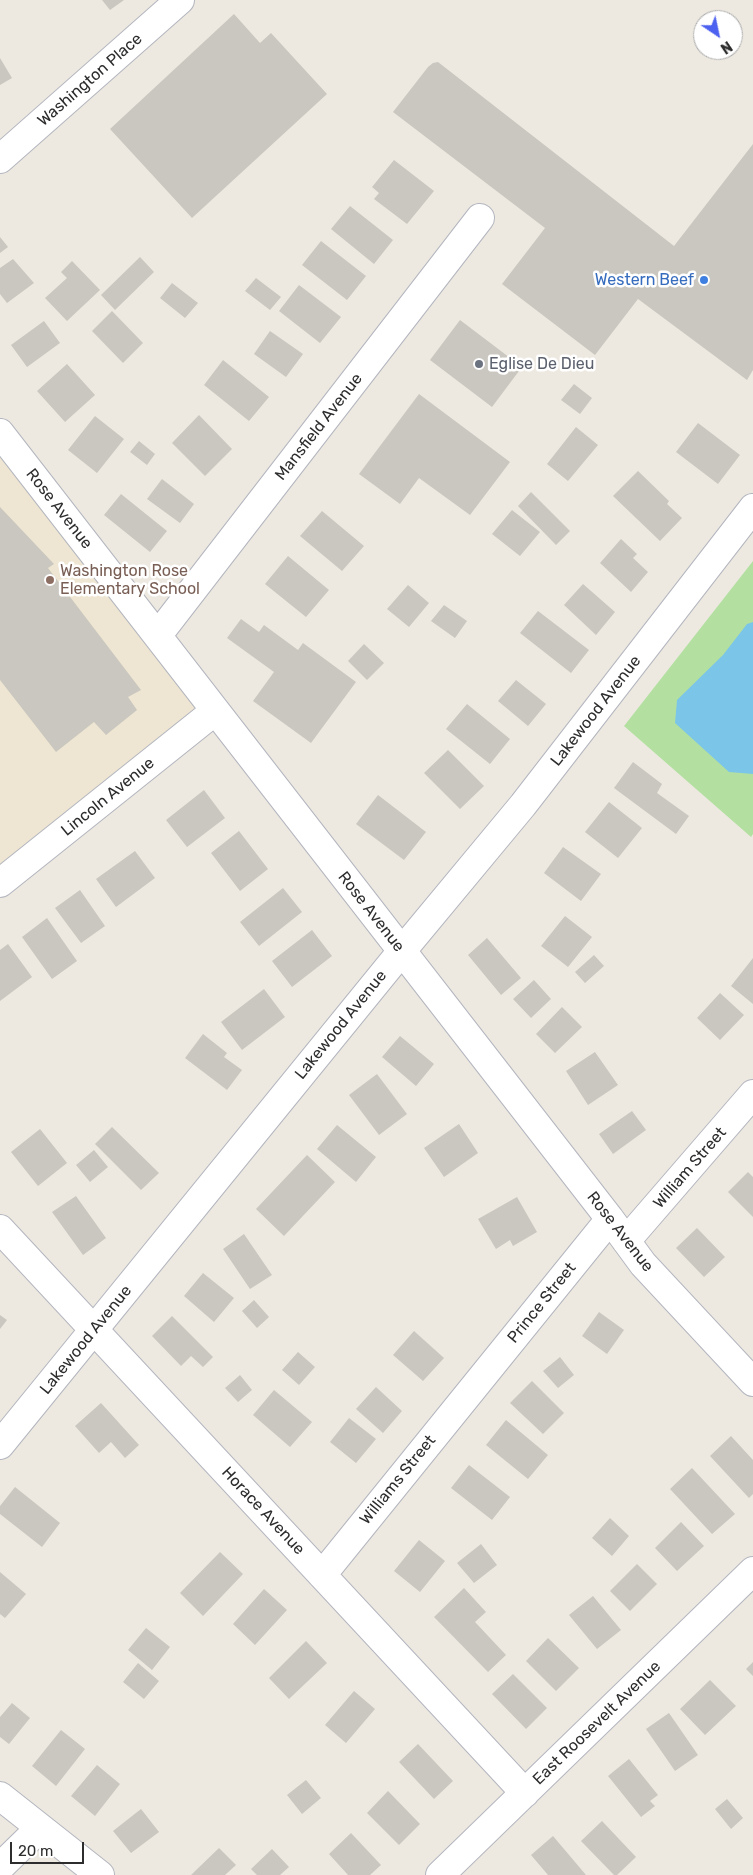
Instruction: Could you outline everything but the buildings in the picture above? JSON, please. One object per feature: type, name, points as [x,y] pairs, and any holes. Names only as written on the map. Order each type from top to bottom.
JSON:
[{"type":"street","name":"Washington Place","points":[[0,159],[180,0]]},
{"type":"street","name":"Mansfield Avenue","points":[[158,636],[480,218]]},
{"type":"street","name":"Rose Avenue","points":[[0,433],[643,1264],[753,1382]]},
{"type":"street","name":"Lakewood Avenue","points":[[0,1445],[523,805],[753,508]]},
{"type":"street","name":"Lincoln Avenue","points":[[0,883],[216,711]]},
{"type":"street","name":"William Street","points":[[626,1241],[753,1094]]},
{"type":"street","name":"Prince Street","points":[[475,1386],[610,1219]]},
{"type":"street","name":"Horace Avenue","points":[[0,1229],[524,1793]]},
{"type":"street","name":"Williams Street","points":[[322,1575],[475,1386]]},
{"type":"street","name":"East Roosevelt Avenue","points":[[440,1875],[753,1571]]},
{"type":"street","points":[[0,1796],[100,1875]]},
{"type":"street","points":[[0,1867],[40,1828]]},
{"type":"shaded area","name":"Washington Rose Elementary School","points":[[0,448],[199,711],[0,867]]},
{"type":"green space","points":[[753,561],[753,834],[751,837],[624,726]]},
{"type":"water","points":[[753,622],[753,774],[729,772],[675,723],[677,700],[723,655],[747,624]]},
{"type":"place","name":"Western Beef","points":[[704,280]]},
{"type":"place","name":"Eglise De Dieu","points":[[479,364]]},
{"type":"place","name":"Washington Rose Elementary School","points":[[50,580]]}]
